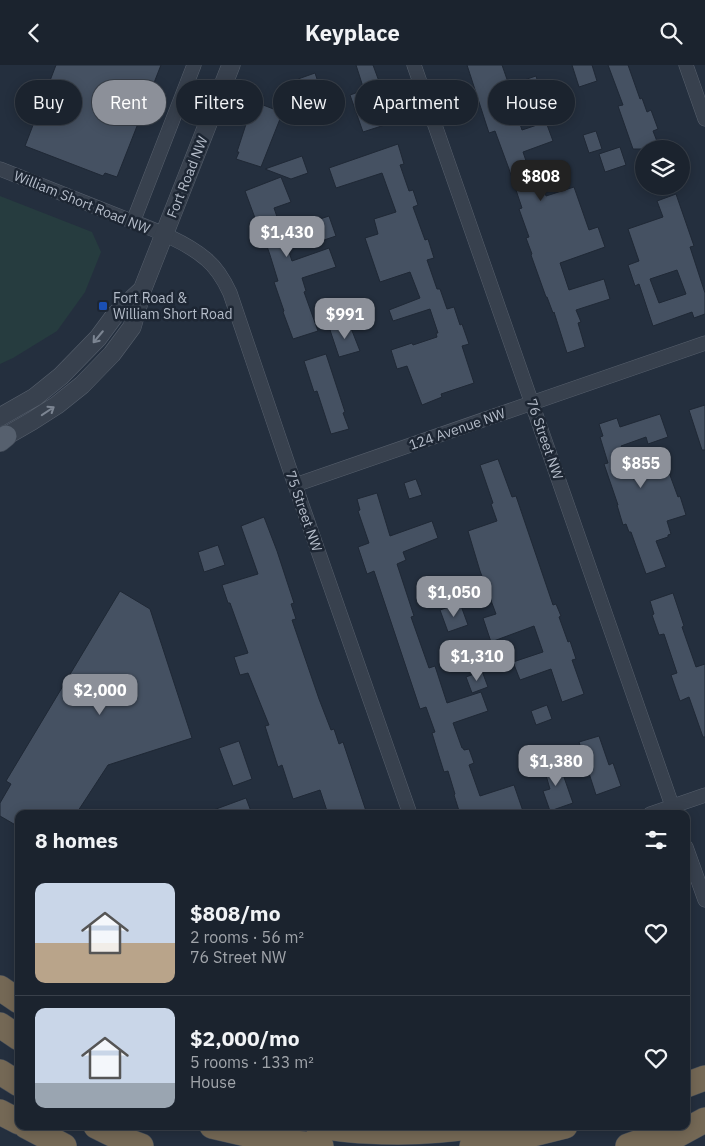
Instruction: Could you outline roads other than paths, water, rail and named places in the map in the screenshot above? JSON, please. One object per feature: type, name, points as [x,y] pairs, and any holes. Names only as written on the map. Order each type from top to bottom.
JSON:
[{"type":"highway","points":[[0,988],[15,998]]},
{"type":"highway","points":[[0,1025],[15,1035]]},
{"type":"highway","points":[[0,1072],[15,1081]]},
{"type":"highway","points":[[0,1112],[15,1120]]},
{"type":"highway","points":[[690,1125],[705,1120]]},
{"type":"highway","points":[[690,1128],[705,1120]]},
{"type":"highway","points":[[34,1130],[64,1146]]},
{"type":"highway","points":[[104,1130],[141,1146]]},
{"type":"highway","points":[[229,1130],[276,1141],[321,1146]]},
{"type":"highway","points":[[355,1130],[409,1132],[439,1130]]},
{"type":"highway","points":[[472,1146],[509,1140],[549,1130]]},
{"type":"highway","points":[[628,1146],[674,1130]]},
{"type":"highway","points":[[656,1146],[686,1130]]},
{"type":"street","points":[[133,222],[194,65]]},
{"type":"street","name":"Fort Road NW","points":[[2,433],[32,421],[57,405],[82,385],[112,354],[132,327],[143,289],[231,65]]},
{"type":"street","name":"76 Street NW","points":[[414,65],[673,810]]},
{"type":"street","points":[[686,65],[705,119]]},
{"type":"street","name":"William Short Road NW","points":[[0,169],[164,235]]},
{"type":"street","name":"75 Street NW","points":[[164,235],[205,257],[224,279],[230,293],[409,810]]},
{"type":"street","name":"124 Avenue NW","points":[[295,485],[705,343]]},
{"type":"street","points":[[673,810],[705,795]]},
{"type":"street","points":[[690,858],[705,900]]},
{"type":"place","name":"Fort Road & William Short Road","points":[[103,306]]}]
